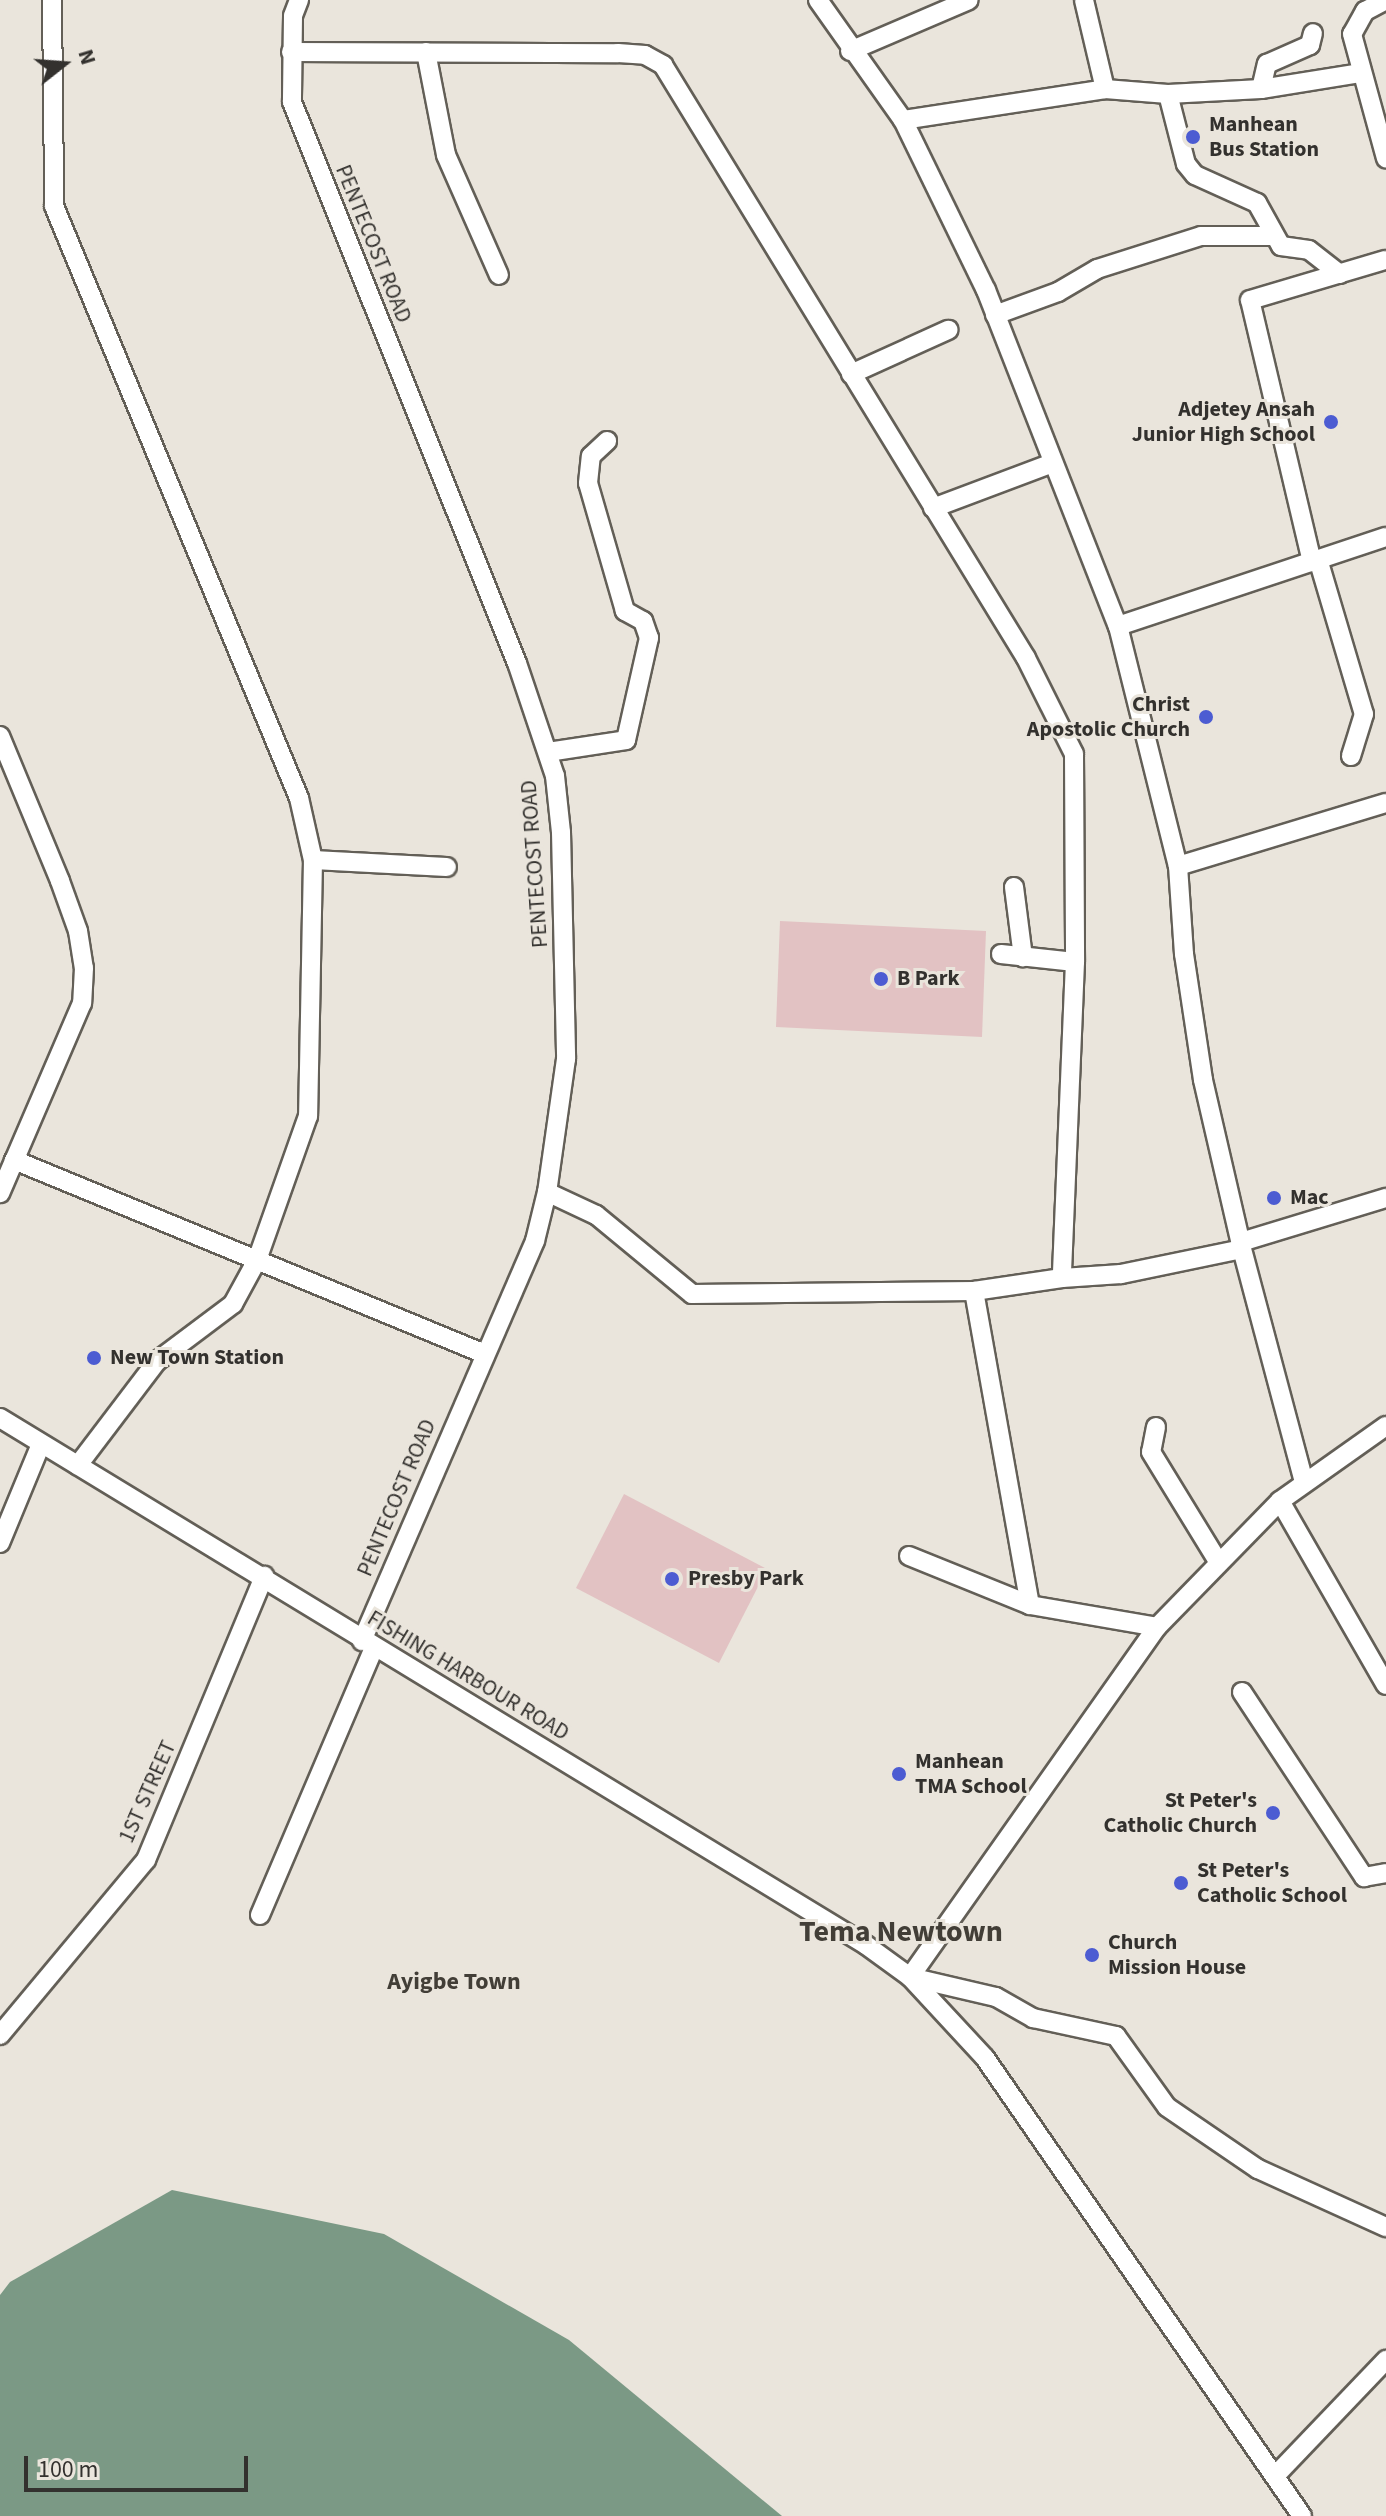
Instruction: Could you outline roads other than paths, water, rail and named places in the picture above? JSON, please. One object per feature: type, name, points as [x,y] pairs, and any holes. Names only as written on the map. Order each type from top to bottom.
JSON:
[{"type":"street","points":[[52,0],[54,206],[299,798],[313,860],[308,1116],[257,1260],[233,1304],[157,1361],[78,1465]]},
{"type":"street","name":"PENTECOST ROAD","points":[[260,1915],[485,1354],[535,1241],[547,1192],[566,1059],[561,832],[548,752],[517,663],[292,102],[291,52],[299,0]]},
{"type":"street","points":[[818,0],[850,51],[903,120],[995,315],[1050,464],[1118,626],[1178,866],[1184,954],[1203,1080],[1242,1246],[1304,1482]]},
{"type":"street","points":[[850,51],[969,0]]},
{"type":"street","points":[[1084,0],[1105,89]]},
{"type":"street","points":[[1386,0],[1365,11],[1354,25],[1360,73],[1386,158]]},
{"type":"street","points":[[1261,89],[1267,64],[1310,45],[1313,33]]},
{"type":"street","points":[[291,52],[618,53],[645,55],[663,65],[1026,658],[1074,754],[1075,962],[1068,1234],[1062,1278]]},
{"type":"street","points":[[426,52],[446,155],[499,275]]},
{"type":"street","points":[[903,120],[1105,89],[1168,94],[1261,89],[1360,73]]},
{"type":"street","points":[[1168,94],[1186,164],[1195,175],[1264,209],[1273,236],[1291,250],[1309,250],[1340,274]]},
{"type":"street","points":[[995,315],[1058,292],[1097,269],[1201,236],[1273,236]]},
{"type":"street","points":[[1351,756],[1364,714],[1315,560],[1250,300],[1385,260]]},
{"type":"street","points":[[851,374],[948,330]]},
{"type":"street","points":[[548,752],[626,740],[649,638],[643,621],[625,611],[588,483],[591,456],[607,441]]},
{"type":"street","points":[[933,508],[1050,464]]},
{"type":"street","points":[[1118,626],[1386,537]]},
{"type":"street","points":[[0,736],[65,893],[84,968],[82,1003],[0,1193]]},
{"type":"street","points":[[1178,866],[1386,803]]},
{"type":"street","points":[[313,860],[447,867]]},
{"type":"street","points":[[1014,887],[1023,957]]},
{"type":"street","points":[[1001,954],[1075,962]]},
{"type":"street","points":[[14,1160],[485,1354]]},
{"type":"street","points":[[547,1192],[596,1215],[692,1294],[974,1291],[1062,1278],[1121,1274],[1242,1246],[1386,1198]]},
{"type":"street","points":[[974,1291],[1030,1605]]},
{"type":"street","name":"FISHING HARBOUR ROAD","points":[[0,1418],[866,1945],[910,1977]]},
{"type":"street","points":[[910,1977],[1157,1627],[1280,1501],[1386,1426]]},
{"type":"street","points":[[1156,1427],[1151,1452],[1219,1563]]},
{"type":"street","points":[[0,1543],[41,1444]]},
{"type":"street","points":[[1280,1501],[1386,1685]]},
{"type":"street","points":[[909,1556],[1030,1605],[1157,1627]]},
{"type":"street","name":"1ST STREET","points":[[0,2035],[146,1860],[264,1576]]},
{"type":"street","points":[[1242,1692],[1364,1877],[1386,1873]]},
{"type":"street","points":[[910,1977],[996,1997],[1033,2018],[1116,2036],[1167,2107],[1258,2169],[1386,2227]]},
{"type":"street","points":[[910,1977],[985,2058],[1302,2516]]},
{"type":"street","points":[[1275,2476],[1386,2360]]},
{"type":"place","name":"Manhean Bus Station","points":[[1193,137]]},
{"type":"place","name":"Adjetey Ansah Junior High School","points":[[1331,422]]},
{"type":"place","name":"Christ Apostolic Church","points":[[1206,717]]},
{"type":"place","name":"B Park","points":[[881,979]]},
{"type":"place","name":"Mac","points":[[1274,1198]]},
{"type":"place","name":"New Town Station","points":[[94,1358]]},
{"type":"place","name":"Presby Park","points":[[672,1579]]},
{"type":"place","name":"Manhean TMA School","points":[[899,1774]]},
{"type":"place","name":"St Peter's Catholic Church","points":[[1273,1813]]},
{"type":"place","name":"St Peter's Catholic School","points":[[1181,1883]]},
{"type":"place","name":"Church Mission House","points":[[1092,1955]]},
{"type":"district","name":"Tema Newtown","points":[[901,1932]]},
{"type":"district","name":"Ayigbe Town","points":[[454,1982]]}]
